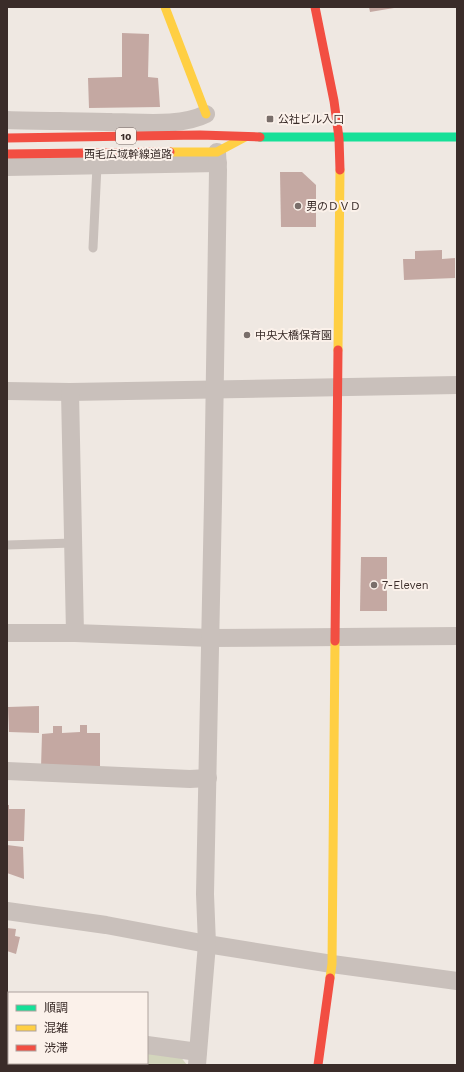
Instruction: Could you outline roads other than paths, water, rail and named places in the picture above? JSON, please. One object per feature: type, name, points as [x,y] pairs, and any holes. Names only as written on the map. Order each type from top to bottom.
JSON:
[{"type":"street","points":[[7,120],[172,122],[197,119],[206,114],[165,7]]},
{"type":"street","points":[[315,7],[340,138],[332,964],[318,1065]]},
{"type":"street","name":"西毛広域幹線道路","points":[[7,138],[200,135],[340,138],[457,137]]},
{"type":"street","name":"西毛広域幹線道路","points":[[7,154],[217,158],[245,137]]},
{"type":"street","points":[[7,167],[97,166],[217,158],[211,638],[205,894],[207,944],[197,1059],[148,1045]]},
{"type":"street","points":[[7,391],[70,392],[457,386]]},
{"type":"street","points":[[70,392],[75,633]]},
{"type":"street","points":[[7,633],[75,633],[211,638],[457,636]]},
{"type":"street","points":[[7,771],[190,779],[208,778]]},
{"type":"street","points":[[7,911],[106,925],[207,944],[332,964],[457,981]]},
{"type":"lane","points":[[93,248],[97,166]]},
{"type":"lane","points":[[7,545],[73,543]]},
{"type":"place","name":"公社ビル入口","points":[[270,119]]},
{"type":"place","name":"男のＤＶＤ","points":[[298,206]]},
{"type":"place","name":"中央大橋保育園","points":[[247,335]]},
{"type":"place","name":"7-Eleven","points":[[374,585]]}]
